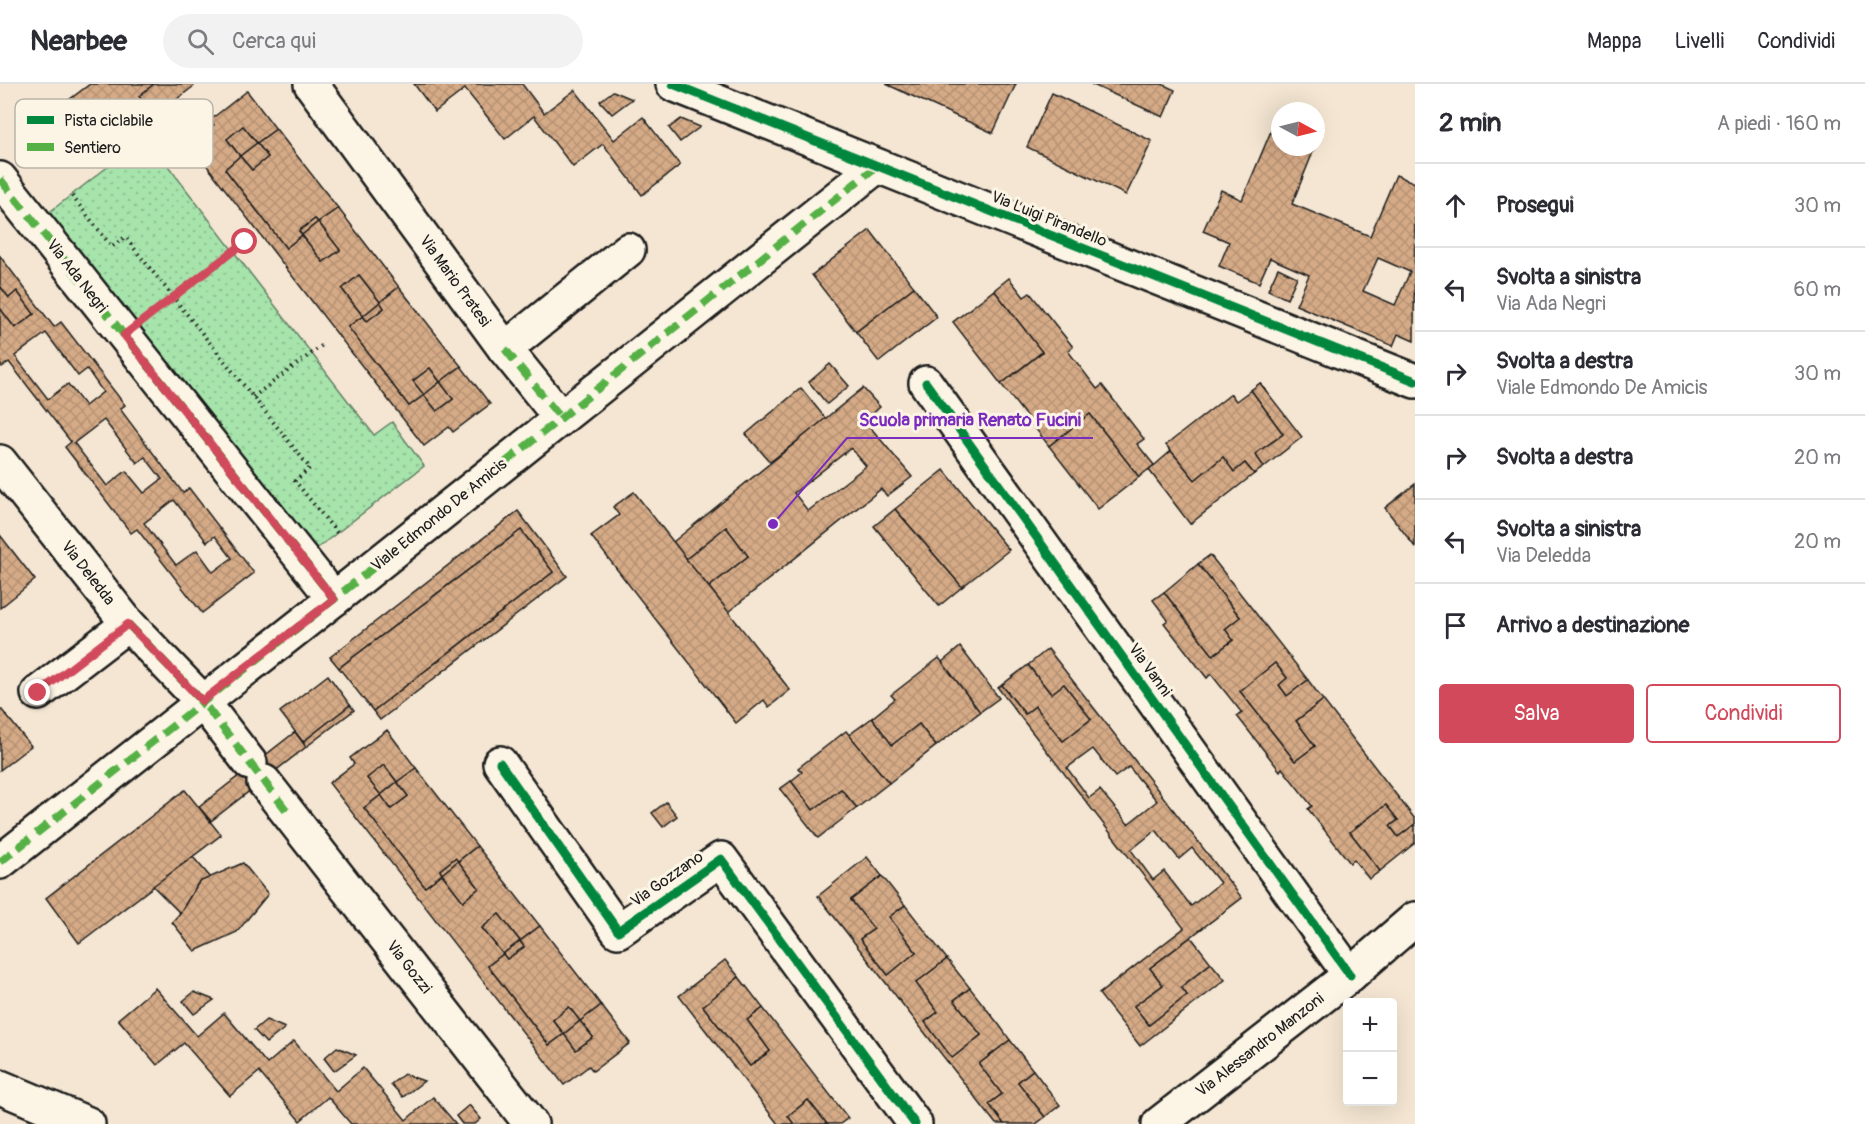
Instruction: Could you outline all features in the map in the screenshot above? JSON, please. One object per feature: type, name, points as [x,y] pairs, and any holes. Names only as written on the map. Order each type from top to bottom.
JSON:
[{"type":"street","name":"Via Mario Pratesi","points":[[311,84],[505,349],[560,417]]},
{"type":"street","name":"Via Luigi Pirandello","points":[[673,84],[1415,381]]},
{"type":"street","name":"Viale Edmondo De Amicis","points":[[0,862],[877,166]]},
{"type":"street","name":"Via Ada Negri","points":[[0,179],[334,599]]},
{"type":"street","points":[[505,349],[628,250]]},
{"type":"street","name":"Via Vanni","points":[[926,383],[1350,975]]},
{"type":"street","name":"Via Deledda","points":[[0,462],[128,624],[202,701]]},
{"type":"street","points":[[38,693],[128,624]]},
{"type":"street","name":"Via Gozzi","points":[[202,701],[531,1124]]},
{"type":"street","name":"Via Gozzano","points":[[500,763],[618,931],[722,859],[915,1124]]},
{"type":"street","name":"Via Alessandro Manzoni","points":[[1159,1124],[1350,975],[1415,920]]},
{"type":"street","points":[[0,1087],[88,1124]]},
{"type":"path","points":[[72,196],[112,247],[125,237],[310,468],[295,481],[337,533]]},
{"type":"path","points":[[124,335],[245,242]]},
{"type":"path","points":[[253,397],[324,344]]},
{"type":"green space","points":[[106,168],[170,168],[374,435],[392,422],[424,466],[316,549],[47,214]]},
{"type":"building","points":[[90,84],[154,84],[139,96],[141,99],[70,99]]},
{"type":"building","points":[[154,84],[192,84],[194,86],[177,99],[141,99],[139,96]]},
{"type":"building","points":[[414,84],[522,84],[544,113],[575,90],[614,140],[643,117],[680,165],[642,195],[603,144],[573,167],[534,116],[505,139],[465,89],[435,112]]},
{"type":"building","points":[[886,84],[1016,84],[993,133]]},
{"type":"building","points":[[1091,84],[1162,84],[1175,90],[1163,117]]},
{"type":"building","points":[[247,91],[276,129],[257,143],[243,126],[227,139],[240,156],[225,169],[286,248],[302,235],[323,262],[340,250],[318,222],[338,208],[399,287],[380,302],[359,275],[342,289],[363,316],[348,327],[409,406],[424,395],[437,411],[453,399],[440,382],[461,366],[490,404],[453,432],[449,427],[424,446],[209,168],[213,168],[213,118]]},
{"type":"building","points":[[613,91],[632,99],[612,114],[600,101]]},
{"type":"building","points":[[1052,93],[1152,141],[1126,195],[1027,147]]},
{"type":"building","points":[[681,119],[700,127],[680,142],[669,128]]},
{"type":"building","points":[[243,126],[257,143],[240,156],[227,139]]},
{"type":"building","points":[[276,129],[338,208],[318,222],[315,219],[299,231],[302,235],[286,248],[225,169],[240,156],[252,170],[268,157],[257,143]]},
{"type":"building","points":[[1271,131],[1271,156],[1311,156],[1292,204],[1370,236],[1396,175],[1415,183],[1414,341],[1398,334],[1393,346],[1296,305],[1309,275],[1270,258],[1259,283],[1219,266],[1229,242],[1203,231],[1221,190],[1242,200]],"holes":[[[1378,258],[1410,272],[1395,305],[1363,291]]]},
{"type":"building","points":[[257,143],[268,157],[252,170],[240,156]]},
{"type":"building","points":[[315,219],[318,222],[302,235],[299,231]]},
{"type":"building","points":[[318,222],[340,250],[323,262],[302,235]]},
{"type":"building","points":[[870,230],[914,287],[856,332],[812,275]]},
{"type":"building","points":[[0,256],[54,327],[61,322],[125,405],[120,409],[183,493],[189,488],[254,573],[202,613],[137,529],[131,533],[65,447],[71,442],[9,362],[2,367],[0,364],[0,308],[15,328],[34,314],[17,291],[9,298],[0,286]],"holes":[[[46,333],[78,376],[87,369],[103,392],[85,406],[68,384],[48,399],[15,356]],[[104,420],[137,463],[145,457],[162,479],[144,493],[126,471],[107,486],[74,443]],[[174,500],[207,542],[215,536],[232,558],[213,572],[197,550],[176,565],[144,523]]]},
{"type":"building","points":[[1278,268],[1297,277],[1287,299],[1268,290]]},
{"type":"building","points":[[359,275],[380,302],[363,316],[342,289]]},
{"type":"building","points":[[1009,278],[1024,297],[1030,293],[1073,347],[1068,351],[1097,389],[1102,385],[1144,439],[1137,444],[1154,465],[1139,477],[1090,414],[1049,446],[1001,384],[1042,352],[994,290]]},
{"type":"building","points":[[0,286],[9,298],[17,291],[34,314],[15,328],[0,308]]},
{"type":"building","points":[[399,287],[461,366],[440,382],[430,368],[413,381],[424,395],[409,406],[348,327],[363,316],[367,321],[384,308],[380,302]]},
{"type":"building","points":[[914,287],[937,317],[879,362],[856,332]]},
{"type":"building","points":[[994,290],[1042,352],[1001,384],[953,322]]},
{"type":"building","points":[[380,302],[384,308],[367,321],[363,316]]},
{"type":"building","points":[[830,364],[849,386],[827,404],[809,382]]},
{"type":"building","points":[[430,368],[440,382],[424,395],[413,381]]},
{"type":"building","points":[[440,382],[453,399],[437,411],[424,395]]},
{"type":"building","points":[[1260,383],[1302,437],[1264,467],[1255,454],[1283,434],[1251,390]]},
{"type":"building","points":[[801,388],[826,419],[770,462],[746,434]]},
{"type":"building","points":[[863,388],[880,407],[865,421],[912,477],[887,496],[881,489],[728,612],[709,587],[748,556],[726,527],[686,559],[673,542]],"holes":[[[851,448],[866,466],[808,511],[794,493]]]},
{"type":"building","points":[[1251,390],[1283,434],[1255,454],[1264,467],[1254,474],[1245,463],[1234,472],[1223,457],[1195,480],[1166,445],[1231,394],[1236,401]]},
{"type":"building","points":[[1090,414],[1139,477],[1098,509],[1049,446]]},
{"type":"building","points":[[1171,451],[1195,480],[1223,457],[1234,472],[1245,463],[1254,474],[1190,524],[1149,470]]},
{"type":"building","points":[[944,470],[1009,550],[962,587],[895,509]]},
{"type":"building","points":[[1415,484],[1415,547],[1385,508]]},
{"type":"building","points":[[634,492],[790,690],[769,707],[764,700],[736,723],[591,536],[619,515],[613,507]]},
{"type":"building","points":[[895,509],[962,587],[939,606],[874,526]]},
{"type":"building","points":[[518,511],[567,576],[380,720],[373,711],[553,572],[521,530],[339,668],[330,657]]},
{"type":"building","points":[[726,527],[748,556],[709,587],[686,559]]},
{"type":"building","points":[[521,530],[553,572],[373,711],[339,668]]},
{"type":"building","points":[[0,535],[35,580],[0,608]]},
{"type":"building","points":[[1210,555],[1308,680],[1287,696],[1279,685],[1287,678],[1275,663],[1240,691],[1295,761],[1315,746],[1296,721],[1323,700],[1415,819],[1415,824],[1398,837],[1390,826],[1398,820],[1386,805],[1350,832],[1380,871],[1369,879],[1354,860],[1350,863],[1308,809],[1312,806],[1282,768],[1280,771],[1237,716],[1242,713],[1211,674],[1207,678],[1164,623],[1168,620],[1153,600],[1164,592],[1213,655],[1233,640],[1225,629],[1240,617],[1198,564]]},
{"type":"building","points":[[1198,564],[1240,617],[1225,629],[1233,640],[1213,655],[1164,592]]},
{"type":"building","points":[[960,647],[999,698],[980,712],[942,662]]},
{"type":"building","points":[[1048,649],[1242,898],[1150,968],[1163,985],[1134,1006],[1149,1025],[1187,995],[1181,987],[1211,963],[1225,980],[1140,1046],[1099,994],[1184,928],[998,688],[1002,685],[1025,714],[1035,706],[1063,741],[1091,719],[1064,684],[1051,694],[1028,665]],"holes":[[[1093,749],[1115,777],[1129,767],[1157,801],[1128,824],[1100,790],[1089,798],[1067,768]],[[1156,830],[1179,859],[1192,848],[1220,883],[1191,906],[1164,871],[1153,880],[1131,850]]]},
{"type":"building","points":[[939,658],[980,712],[936,746],[919,724],[892,745],[872,718],[895,699],[891,695]]},
{"type":"building","points":[[1275,663],[1287,678],[1279,685],[1287,696],[1308,680],[1323,700],[1296,721],[1315,746],[1295,761],[1240,691]]},
{"type":"building","points":[[1028,665],[1051,694],[1064,684],[1091,719],[1063,741],[1035,706],[1025,714],[1002,685]]},
{"type":"building","points":[[328,675],[350,705],[303,742],[280,712]]},
{"type":"building","points":[[350,705],[354,710],[306,747],[303,742]]},
{"type":"building","points":[[0,710],[31,746],[0,770]]},
{"type":"building","points":[[872,718],[892,745],[919,724],[936,746],[889,783],[849,735]]},
{"type":"building","points":[[387,730],[416,768],[397,782],[384,765],[367,778],[381,795],[364,808],[425,887],[442,874],[463,901],[479,888],[458,861],[477,846],[540,926],[520,941],[499,914],[482,928],[503,954],[488,966],[549,1045],[564,1034],[576,1050],[593,1037],[580,1021],[601,1005],[630,1043],[593,1071],[589,1066],[564,1085],[329,783],[354,764],[350,758]]},
{"type":"building","points":[[846,731],[889,783],[857,808],[841,789],[813,810],[791,781],[802,772],[798,768]]},
{"type":"building","points":[[295,732],[306,747],[211,821],[199,807]]},
{"type":"building","points":[[384,765],[397,782],[381,795],[367,778]]},
{"type":"building","points":[[416,768],[477,846],[458,861],[455,858],[440,870],[442,874],[425,887],[364,808],[381,795],[391,809],[408,796],[397,782]]},
{"type":"building","points":[[791,781],[813,810],[841,789],[857,808],[818,838],[780,789]]},
{"type":"building","points":[[397,782],[408,796],[391,809],[381,795]]},
{"type":"building","points":[[185,790],[221,835],[79,943],[46,898]]},
{"type":"building","points":[[666,802],[677,816],[663,827],[652,813]]},
{"type":"building","points":[[1386,805],[1398,820],[1390,826],[1398,837],[1415,824],[1415,843],[1380,871],[1350,832]]},
{"type":"building","points":[[193,857],[211,878],[199,882],[180,913],[153,886]]},
{"type":"building","points":[[867,857],[882,876],[851,900],[874,929],[860,939],[888,975],[916,952],[889,917],[905,905],[947,959],[916,983],[938,1012],[925,1022],[952,1058],[981,1035],[954,1000],[970,988],[1010,1040],[979,1064],[1002,1094],[989,1104],[1004,1124],[996,1124],[818,896]]},
{"type":"building","points":[[455,858],[458,861],[442,874],[440,870]]},
{"type":"building","points":[[458,861],[479,888],[463,901],[442,874]]},
{"type":"building","points":[[243,863],[268,894],[237,932],[195,951],[172,922],[199,882]]},
{"type":"building","points":[[882,876],[905,905],[889,917],[916,952],[888,975],[860,939],[874,929],[851,900]]},
{"type":"building","points":[[499,914],[520,941],[503,954],[482,928]]},
{"type":"building","points":[[540,926],[601,1005],[580,1021],[569,1007],[553,1020],[564,1034],[549,1045],[488,966],[503,954],[507,959],[524,947],[520,941]]},
{"type":"building","points":[[1191,937],[1211,963],[1181,987],[1187,995],[1149,1025],[1134,1006],[1163,985],[1150,968]]},
{"type":"building","points":[[520,941],[524,947],[507,959],[503,954]]},
{"type":"building","points":[[947,959],[970,988],[954,1000],[981,1035],[952,1058],[925,1022],[938,1012],[916,983]]},
{"type":"building","points":[[725,960],[739,977],[703,1006],[750,1066],[770,1051],[747,1020],[763,1008],[848,1118],[840,1124],[827,1124],[808,1100],[788,1116],[794,1124],[778,1124],[679,996]]},
{"type":"building","points":[[739,977],[763,1008],[747,1020],[770,1051],[750,1066],[703,1006]]},
{"type":"building","points":[[155,988],[197,1036],[224,1013],[267,1064],[294,1041],[336,1091],[363,1068],[406,1120],[433,1097],[456,1124],[351,1124],[328,1097],[300,1121],[259,1072],[230,1096],[184,1043],[157,1065],[118,1019]]},
{"type":"building","points":[[194,992],[214,1000],[194,1014],[183,1001]]},
{"type":"building","points":[[569,1007],[580,1021],[564,1034],[553,1020]]},
{"type":"building","points":[[266,1020],[285,1028],[266,1043],[254,1030]]},
{"type":"building","points":[[580,1021],[593,1037],[576,1050],[564,1034]]},
{"type":"building","points":[[1010,1040],[1033,1070],[1018,1082],[1045,1117],[1036,1124],[1004,1124],[989,1104],[1002,1094],[979,1064]]},
{"type":"building","points":[[337,1047],[356,1055],[334,1071],[324,1058]]},
{"type":"building","points":[[1033,1070],[1060,1105],[1045,1117],[1018,1082]]},
{"type":"building","points":[[404,1074],[424,1081],[403,1097],[391,1084]]},
{"type":"building","points":[[808,1100],[827,1124],[794,1124],[788,1116]]},
{"type":"building","points":[[469,1105],[481,1119],[475,1124],[462,1124],[456,1116]]},
{"type":"marked path","points":[[0,862],[877,166]]},
{"type":"marked path","points":[[0,179],[334,599]]},
{"type":"marked path","points":[[505,349],[560,417]]},
{"type":"marked path","points":[[128,624],[202,701],[287,811]]},
{"type":"cycle path","points":[[673,84],[1415,381]]},
{"type":"cycle path","points":[[926,383],[1350,975]]},
{"type":"cycle path","points":[[500,763],[618,931],[721,859],[915,1124]]},
{"type":"place","name":"Scuola primaria Renato Fucini","points":[[773,524]]},
{"type":"route","points":[[38,693],[128,624],[202,701],[334,599],[124,335],[245,242]]}]
